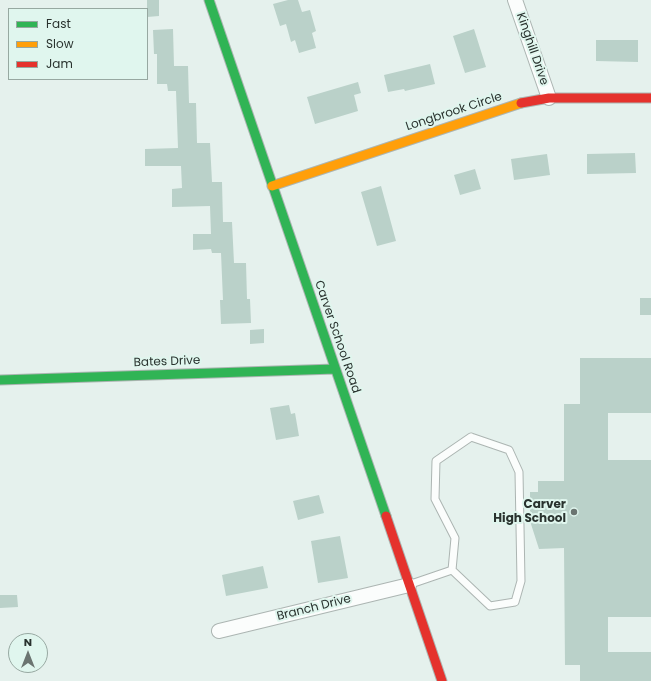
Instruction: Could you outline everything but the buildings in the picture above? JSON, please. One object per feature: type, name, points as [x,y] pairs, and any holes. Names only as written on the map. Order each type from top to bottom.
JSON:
[{"type":"street","name":"Carver School Road","points":[[209,0],[442,681]]},
{"type":"street","name":"Kinghill Drive","points":[[515,0],[549,98]]},
{"type":"street","name":"Longbrook Circle","points":[[272,186],[513,105],[549,98],[651,98]]},
{"type":"street","name":"Bates Drive","points":[[0,380],[335,369]]},
{"type":"street","name":"Branch Drive","points":[[220,631],[409,585]]},
{"type":"lane","points":[[472,437],[510,450],[519,472],[521,581],[515,602],[490,606],[452,570],[455,538],[435,499],[436,461],[472,437]]},
{"type":"lane","points":[[409,585],[452,570]]},
{"type":"traffic: fast","points":[[209,0],[386,516]]},
{"type":"traffic: fast","points":[[0,380],[335,369]]},
{"type":"traffic: slow","points":[[272,186],[521,103]]},
{"type":"traffic: jam","points":[[521,103],[549,98],[651,98]]},
{"type":"traffic: jam","points":[[386,516],[442,681]]},
{"type":"place","name":"Carver High School","points":[[574,512]]}]
